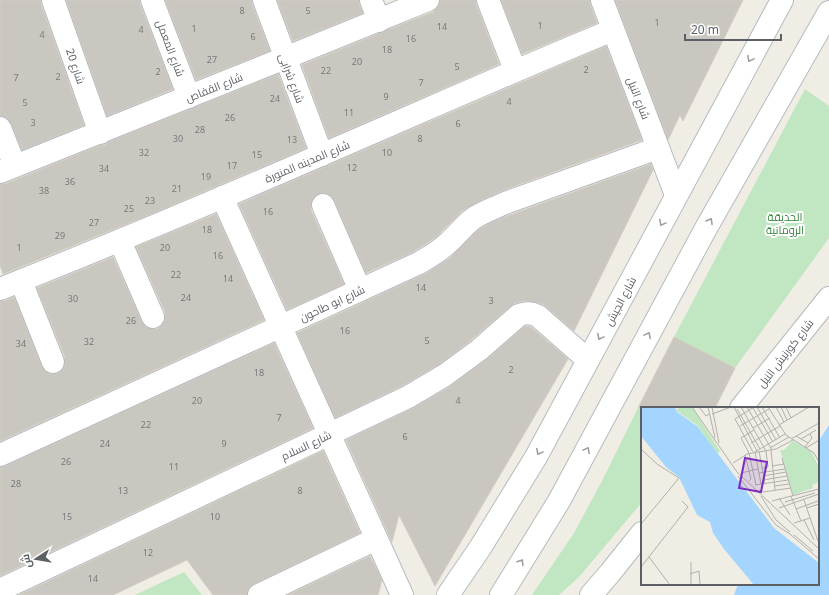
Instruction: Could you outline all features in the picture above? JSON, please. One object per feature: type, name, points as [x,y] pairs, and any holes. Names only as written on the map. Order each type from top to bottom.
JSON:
[{"type":"street","name":"شارع 20","points":[[53,0],[100,133]]},
{"type":"street","name":"شارع المعمل","points":[[152,0],[189,97]]},
{"type":"street","name":"شارع شرابى","points":[[264,0],[322,155]]},
{"type":"street","points":[[371,0],[379,21]]},
{"type":"street","name":"شارع القفاص","points":[[7,169],[100,133],[428,0]]},
{"type":"street","points":[[488,0],[515,70]]},
{"type":"street","name":"شارع النيل","points":[[602,0],[676,195]]},
{"type":"street","name":"شارع الجيش","points":[[448,595],[480,548],[536,457],[782,0]]},
{"type":"street","points":[[501,595],[559,501],[705,230],[829,12]]},
{"type":"street","name":"شارع المدينه المنورة","points":[[6,284],[120,241],[322,155],[515,70],[613,30]]},
{"type":"street","points":[[0,128],[7,169]]},
{"type":"street","name":"شارع ابو طاحون","points":[[0,455],[418,263],[434,254],[449,242],[474,218],[489,210],[658,148]]},
{"type":"street","points":[[222,197],[402,595]]},
{"type":"street","points":[[323,204],[360,290]]},
{"type":"street","points":[[120,241],[153,317]]},
{"type":"street","points":[[6,284],[53,362]]},
{"type":"street","name":"شارع كورنيش النيل","points":[[742,407],[829,298]]},
{"type":"street","name":"شارع السلام","points":[[0,590],[408,396],[445,375],[479,350],[519,315],[532,313],[538,316],[588,360]]},
{"type":"street","points":[[591,595],[641,534]]},
{"type":"street","points":[[259,595],[376,539]]},
{"type":"green space","name":"الحديقة الرومانية","points":[[805,89],[829,106],[829,238],[735,368],[674,337]]},
{"type":"green space","points":[[640,404],[646,407],[641,407],[641,503],[579,577],[559,595],[532,595],[574,533],[603,479]]},
{"type":"green space","points":[[184,572],[202,595],[135,595]]},
{"type":"water","points":[[829,425],[829,595],[734,595],[738,585],[819,585],[819,440]]},
{"type":"building","points":[[0,0],[41,0],[41,4],[84,125],[22,150],[11,123],[7,118],[0,116]]},
{"type":"building","points":[[66,0],[140,0],[140,4],[173,89],[107,116]]},
{"type":"building","points":[[165,0],[252,0],[252,4],[270,51],[196,80]]},
{"type":"building","points":[[277,0],[359,0],[363,13],[293,41]]},
{"type":"building","points":[[440,0],[476,0],[476,4],[499,64],[329,138],[302,65],[433,12],[438,7]]},
{"type":"building","points":[[501,0],[590,0],[597,23],[522,54]]},
{"type":"building","points":[[615,0],[743,0],[683,121],[680,115],[668,140]]},
{"type":"building","points":[[606,46],[642,140],[501,191],[480,201],[462,211],[437,236],[413,252],[366,273],[334,200],[330,195],[325,193],[318,194],[313,198],[311,210],[344,284],[287,310],[239,204]]},
{"type":"building","points":[[278,74],[306,148],[156,212],[3,274],[0,265],[0,184],[5,184],[101,145],[105,145],[108,142]]},
{"type":"building","points":[[651,164],[653,170],[574,331],[543,304],[529,301],[515,303],[471,340],[438,365],[402,386],[335,418],[297,333],[425,274],[450,258],[478,230],[490,223]]},
{"type":"building","points":[[216,214],[264,320],[0,441],[0,301],[5,301],[14,297],[42,367],[46,372],[51,374],[58,373],[63,369],[65,357],[37,288],[113,257],[142,322],[146,327],[158,329],[163,324],[165,312],[136,247]]},
{"type":"building","points":[[525,326],[531,327],[568,359],[435,586],[399,515],[392,542],[346,440],[413,408],[451,386],[487,359]]},
{"type":"building","points":[[674,337],[735,368],[716,407],[638,408]]},
{"type":"building","points":[[274,343],[313,428],[0,576],[0,467]]},
{"type":"building","points":[[323,451],[360,533],[254,584],[249,588],[247,595],[213,595],[187,560],[113,595],[19,595]]},
{"type":"building","points":[[370,556],[382,580],[378,595],[288,595]]}]
